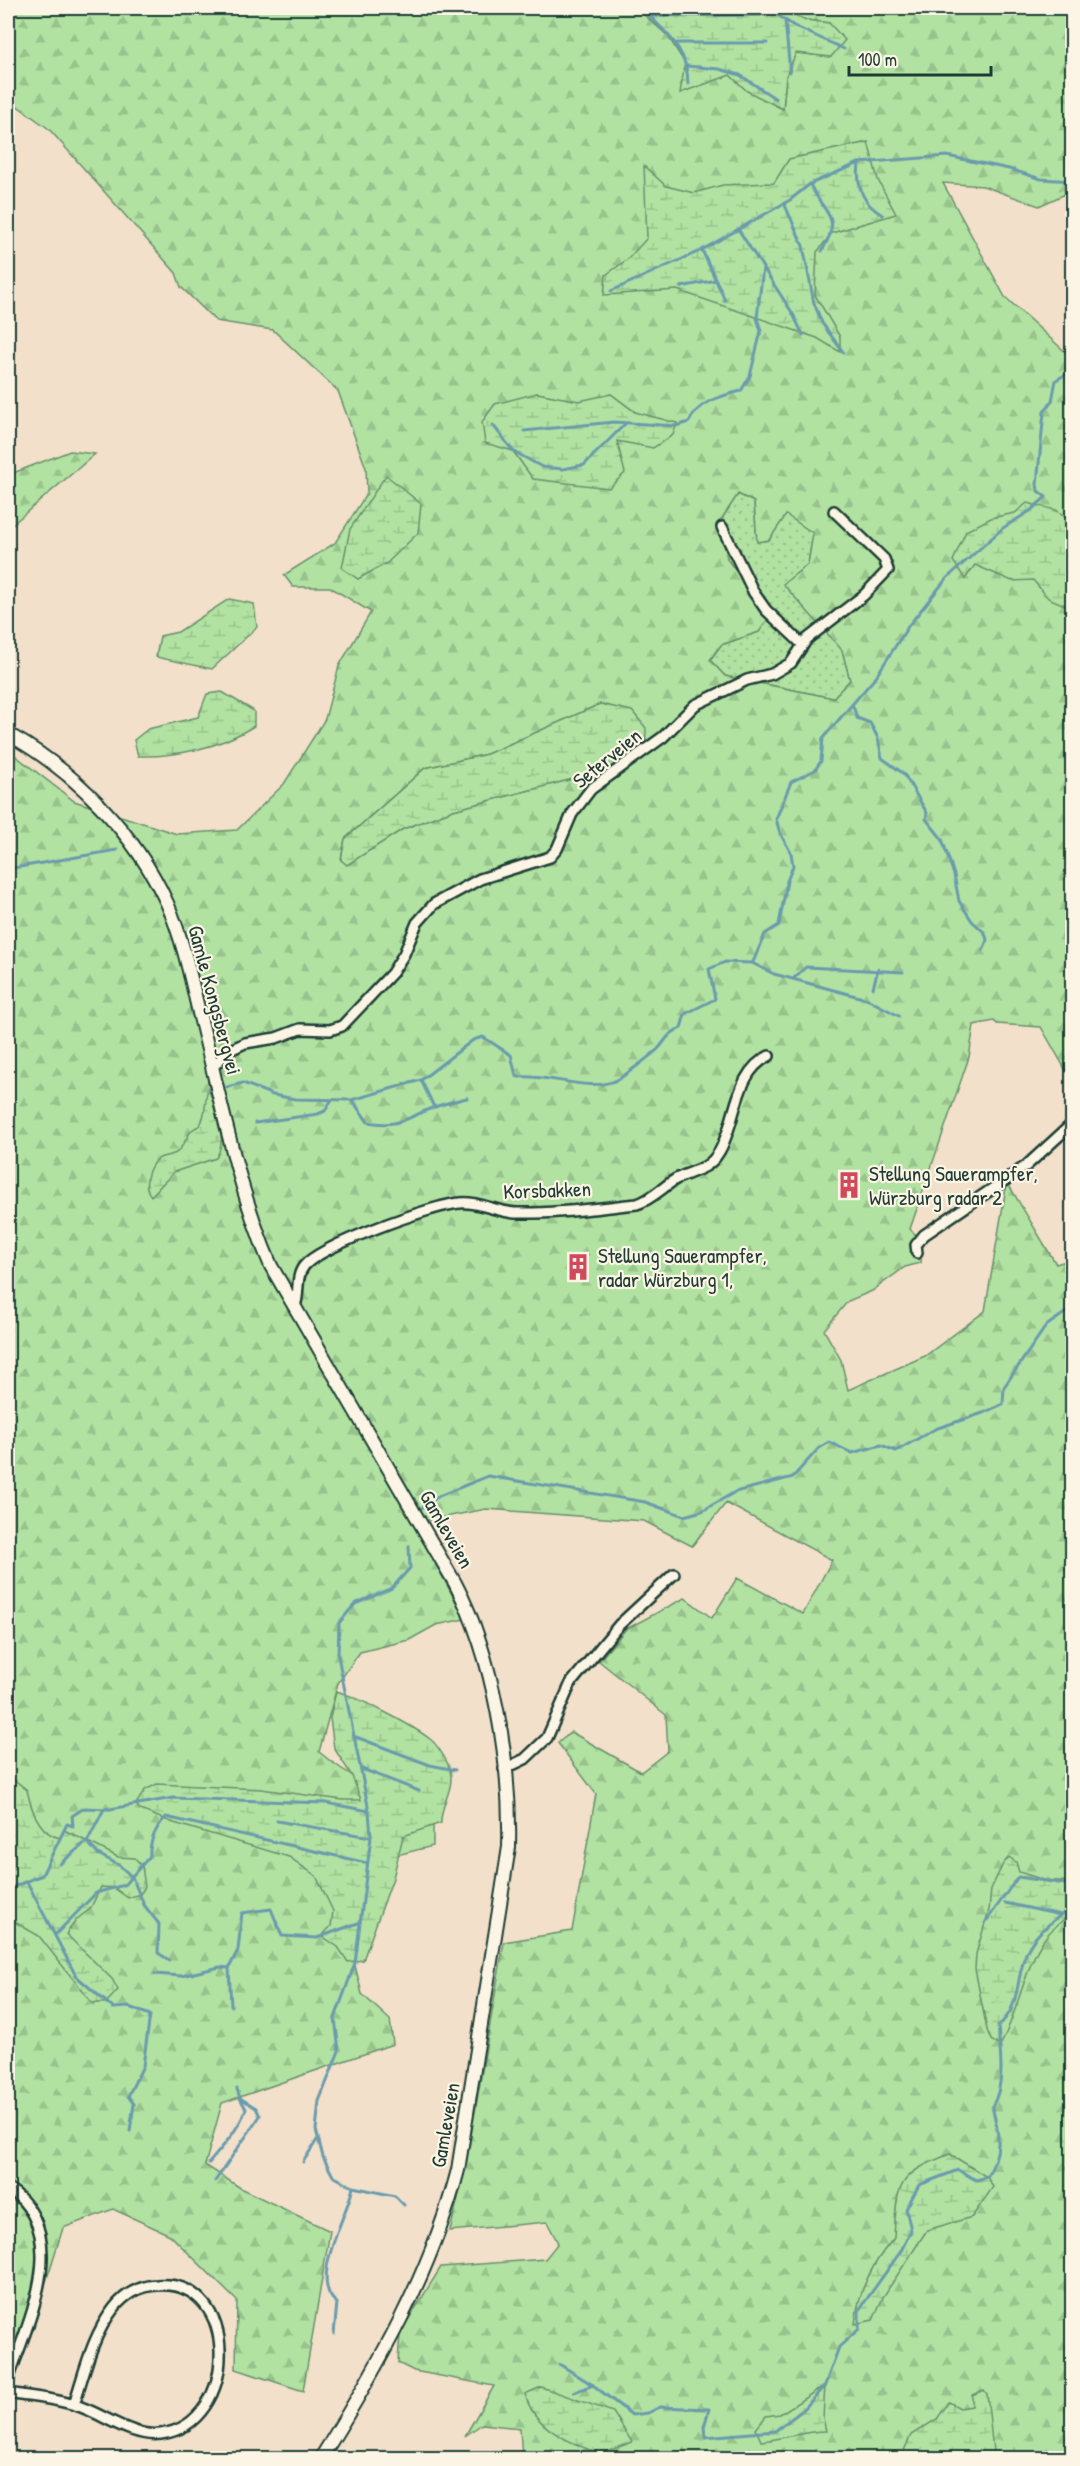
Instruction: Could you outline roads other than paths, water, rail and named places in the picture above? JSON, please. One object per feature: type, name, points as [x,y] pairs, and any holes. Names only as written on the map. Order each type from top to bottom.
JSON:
[{"type":"main road","name":"Gamle Kongsbergvei","points":[[8,734],[47,759],[82,789],[116,825],[150,871],[177,930],[260,1238],[271,1266],[308,1328]]},
{"type":"main road","name":"Gamleveien","points":[[308,1328],[465,1600],[477,1629],[488,1666],[504,1769],[510,1827],[508,1866],[460,2157],[449,2203],[435,2246],[408,2304],[321,2458]]},
{"type":"street","name":"Seterveien","points":[[213,1067],[228,1051],[240,1044],[276,1038],[300,1029],[330,1030],[342,1026],[392,973],[404,954],[417,923],[434,904],[480,879],[550,857],[557,849],[572,814],[591,789],[663,737],[695,705],[747,680],[782,670],[791,663],[803,645],[818,630],[864,595],[888,570],[884,559],[834,511]]},
{"type":"street","points":[[722,527],[754,593],[766,610],[803,645]]},
{"type":"street","name":"Korsbakken","points":[[295,1306],[299,1277],[310,1260],[369,1231],[426,1211],[462,1203],[499,1212],[523,1214],[637,1204],[645,1201],[666,1185],[707,1165],[715,1158],[725,1139],[748,1074],[757,1062],[769,1056]]},
{"type":"street","points":[[917,1253],[916,1245],[924,1235],[1026,1166],[1072,1124]]},
{"type":"street","points":[[504,1769],[525,1759],[547,1738],[571,1683],[619,1625],[674,1574]]},
{"type":"street","points":[[8,2188],[20,2198],[34,2222],[42,2248],[43,2266],[39,2288],[8,2380]]},
{"type":"street","points":[[8,2392],[74,2404],[146,2433],[166,2433],[185,2425],[206,2405],[219,2373],[220,2339],[208,2310],[194,2295],[171,2286],[148,2286],[127,2295],[113,2309],[96,2340],[74,2404]]},
{"type":"waterway","points":[[642,8],[679,50],[687,71],[688,84]]},
{"type":"waterway","points":[[767,8],[794,26],[844,49]]},
{"type":"waterway","points":[[649,16],[760,15]]},
{"type":"waterway","points":[[785,20],[790,72]]},
{"type":"waterway","points":[[677,43],[767,43]]},
{"type":"waterway","points":[[1070,64],[1072,54]]},
{"type":"waterway","points":[[687,66],[719,69],[740,75],[776,99]]},
{"type":"waterway","points":[[611,291],[700,251],[790,200],[810,184],[859,163],[947,156],[1009,169],[1041,179],[1072,181]]},
{"type":"waterway","points":[[859,163],[862,194],[865,200],[883,215]]},
{"type":"waterway","points":[[810,184],[830,216],[831,230],[822,251]]},
{"type":"waterway","points":[[784,203],[803,246],[814,303],[822,323],[843,352]]},
{"type":"waterway","points":[[738,229],[793,314],[803,335]]},
{"type":"waterway","points":[[702,250],[725,300]]},
{"type":"waterway","points":[[524,431],[614,422],[676,426],[689,422],[698,409],[710,401],[741,391],[750,376],[761,331],[757,318],[763,268]]},
{"type":"waterway","points":[[681,287],[716,280]]},
{"type":"waterway","points":[[753,962],[765,934],[779,925],[787,881],[793,866],[791,853],[780,833],[776,819],[791,782],[815,770],[821,761],[823,738],[875,678],[909,625],[947,578],[1003,528],[1030,511],[1046,497],[1038,491],[1037,484],[1044,412],[1052,401],[1056,380],[1072,371]]},
{"type":"waterway","points":[[493,425],[513,451],[542,467],[563,469],[584,465],[625,424]]},
{"type":"waterway","points":[[853,706],[857,718],[870,723],[878,738],[882,758],[904,774],[927,813],[926,819],[942,839],[954,875],[959,901],[972,921],[985,933],[987,940],[983,951]]},
{"type":"waterway","points":[[8,869],[117,850]]},
{"type":"waterway","points":[[227,1087],[243,1083],[273,1095],[295,1099],[352,1100],[421,1080],[473,1040],[483,1037],[511,1055],[516,1076],[594,1085],[606,1083],[617,1080],[655,1052],[670,1034],[681,1028],[685,1014],[715,999],[709,969],[725,962],[752,963],[774,974],[867,999],[899,1016]]},
{"type":"waterway","points":[[794,978],[806,967],[903,972]]},
{"type":"waterway","points":[[873,988],[878,969]]},
{"type":"waterway","points":[[421,1080],[434,1107]]},
{"type":"waterway","points":[[352,1100],[368,1122],[388,1124],[467,1098]]},
{"type":"waterway","points":[[255,1123],[318,1114],[325,1111],[331,1101]]},
{"type":"waterway","points":[[417,1511],[439,1496],[488,1476],[645,1502],[684,1516],[702,1511],[735,1492],[793,1477],[819,1448],[829,1442],[852,1453],[881,1445],[896,1451],[935,1429],[1003,1404],[1004,1387],[1046,1326],[1072,1308]]},
{"type":"waterway","points":[[404,2205],[395,2196],[353,2187],[333,2176],[323,2157],[316,2130],[319,2101],[339,2051],[335,2018],[355,1963],[371,1837],[369,1811],[338,1656],[339,1623],[355,1604],[392,1588],[410,1568],[409,1546]]},
{"type":"waterway","points":[[356,1737],[430,1765],[455,1770]]},
{"type":"waterway","points":[[362,1769],[419,1791]]},
{"type":"waterway","points":[[8,1889],[42,1875],[67,1824],[73,1826],[72,1816],[84,1808],[110,1809],[173,1798],[326,1803],[369,1811]]},
{"type":"waterway","points":[[104,1809],[87,1842],[98,1854],[119,1865],[132,1877],[144,1905],[159,1924],[158,1953],[169,1960]]},
{"type":"waterway","points":[[55,1935],[96,1893],[124,1885],[150,1856],[154,1835],[166,1817],[367,1863]]},
{"type":"waterway","points":[[277,1821],[370,1837]]},
{"type":"waterway","points":[[60,1864],[86,1842]]},
{"type":"waterway","points":[[985,1923],[1018,1877],[1072,1885]]},
{"type":"waterway","points":[[27,1882],[76,1976],[113,2008],[129,2007],[150,2015],[143,2066],[128,2096],[134,2104],[130,2131]]},
{"type":"waterway","points":[[1005,1903],[1061,1915]]},
{"type":"waterway","points":[[574,2392],[593,2385],[632,2415],[648,2413],[660,2407],[709,2409],[704,2427],[705,2437],[775,2431],[804,2409],[825,2385],[839,2347],[859,2329],[859,2310],[901,2251],[911,2230],[906,2209],[919,2185],[958,2170],[976,2180],[987,2177],[992,2168],[998,2143],[997,2126],[992,2107],[1001,2078],[998,2026],[1006,2018],[1015,2000],[1024,1959],[1032,1942],[1048,1925],[1072,1907]]},
{"type":"waterway","points":[[231,2006],[229,1968],[238,1950],[242,1913],[271,1909],[282,1936],[317,1938],[358,1923]]},
{"type":"waterway","points":[[155,1974],[181,1976],[220,1967],[229,1968]]},
{"type":"waterway","points":[[215,2181],[260,2116],[256,2108],[240,2098],[237,2089]]},
{"type":"waterway","points":[[209,2163],[230,2138],[243,2117],[246,2109],[240,2098]]},
{"type":"waterway","points":[[303,2162],[317,2140]]},
{"type":"waterway","points":[[334,2334],[337,2303],[329,2293],[326,2280],[328,2264],[353,2187]]},
{"type":"waterway","points":[[559,2364],[593,2385]]},
{"type":"place","name":"Stellung Sauerampfer, Würzburg radar 2","points":[[849,1185]]},
{"type":"place","name":"Stellung Sauerampfer, radar Würzburg 1,","points":[[578,1267]]}]
